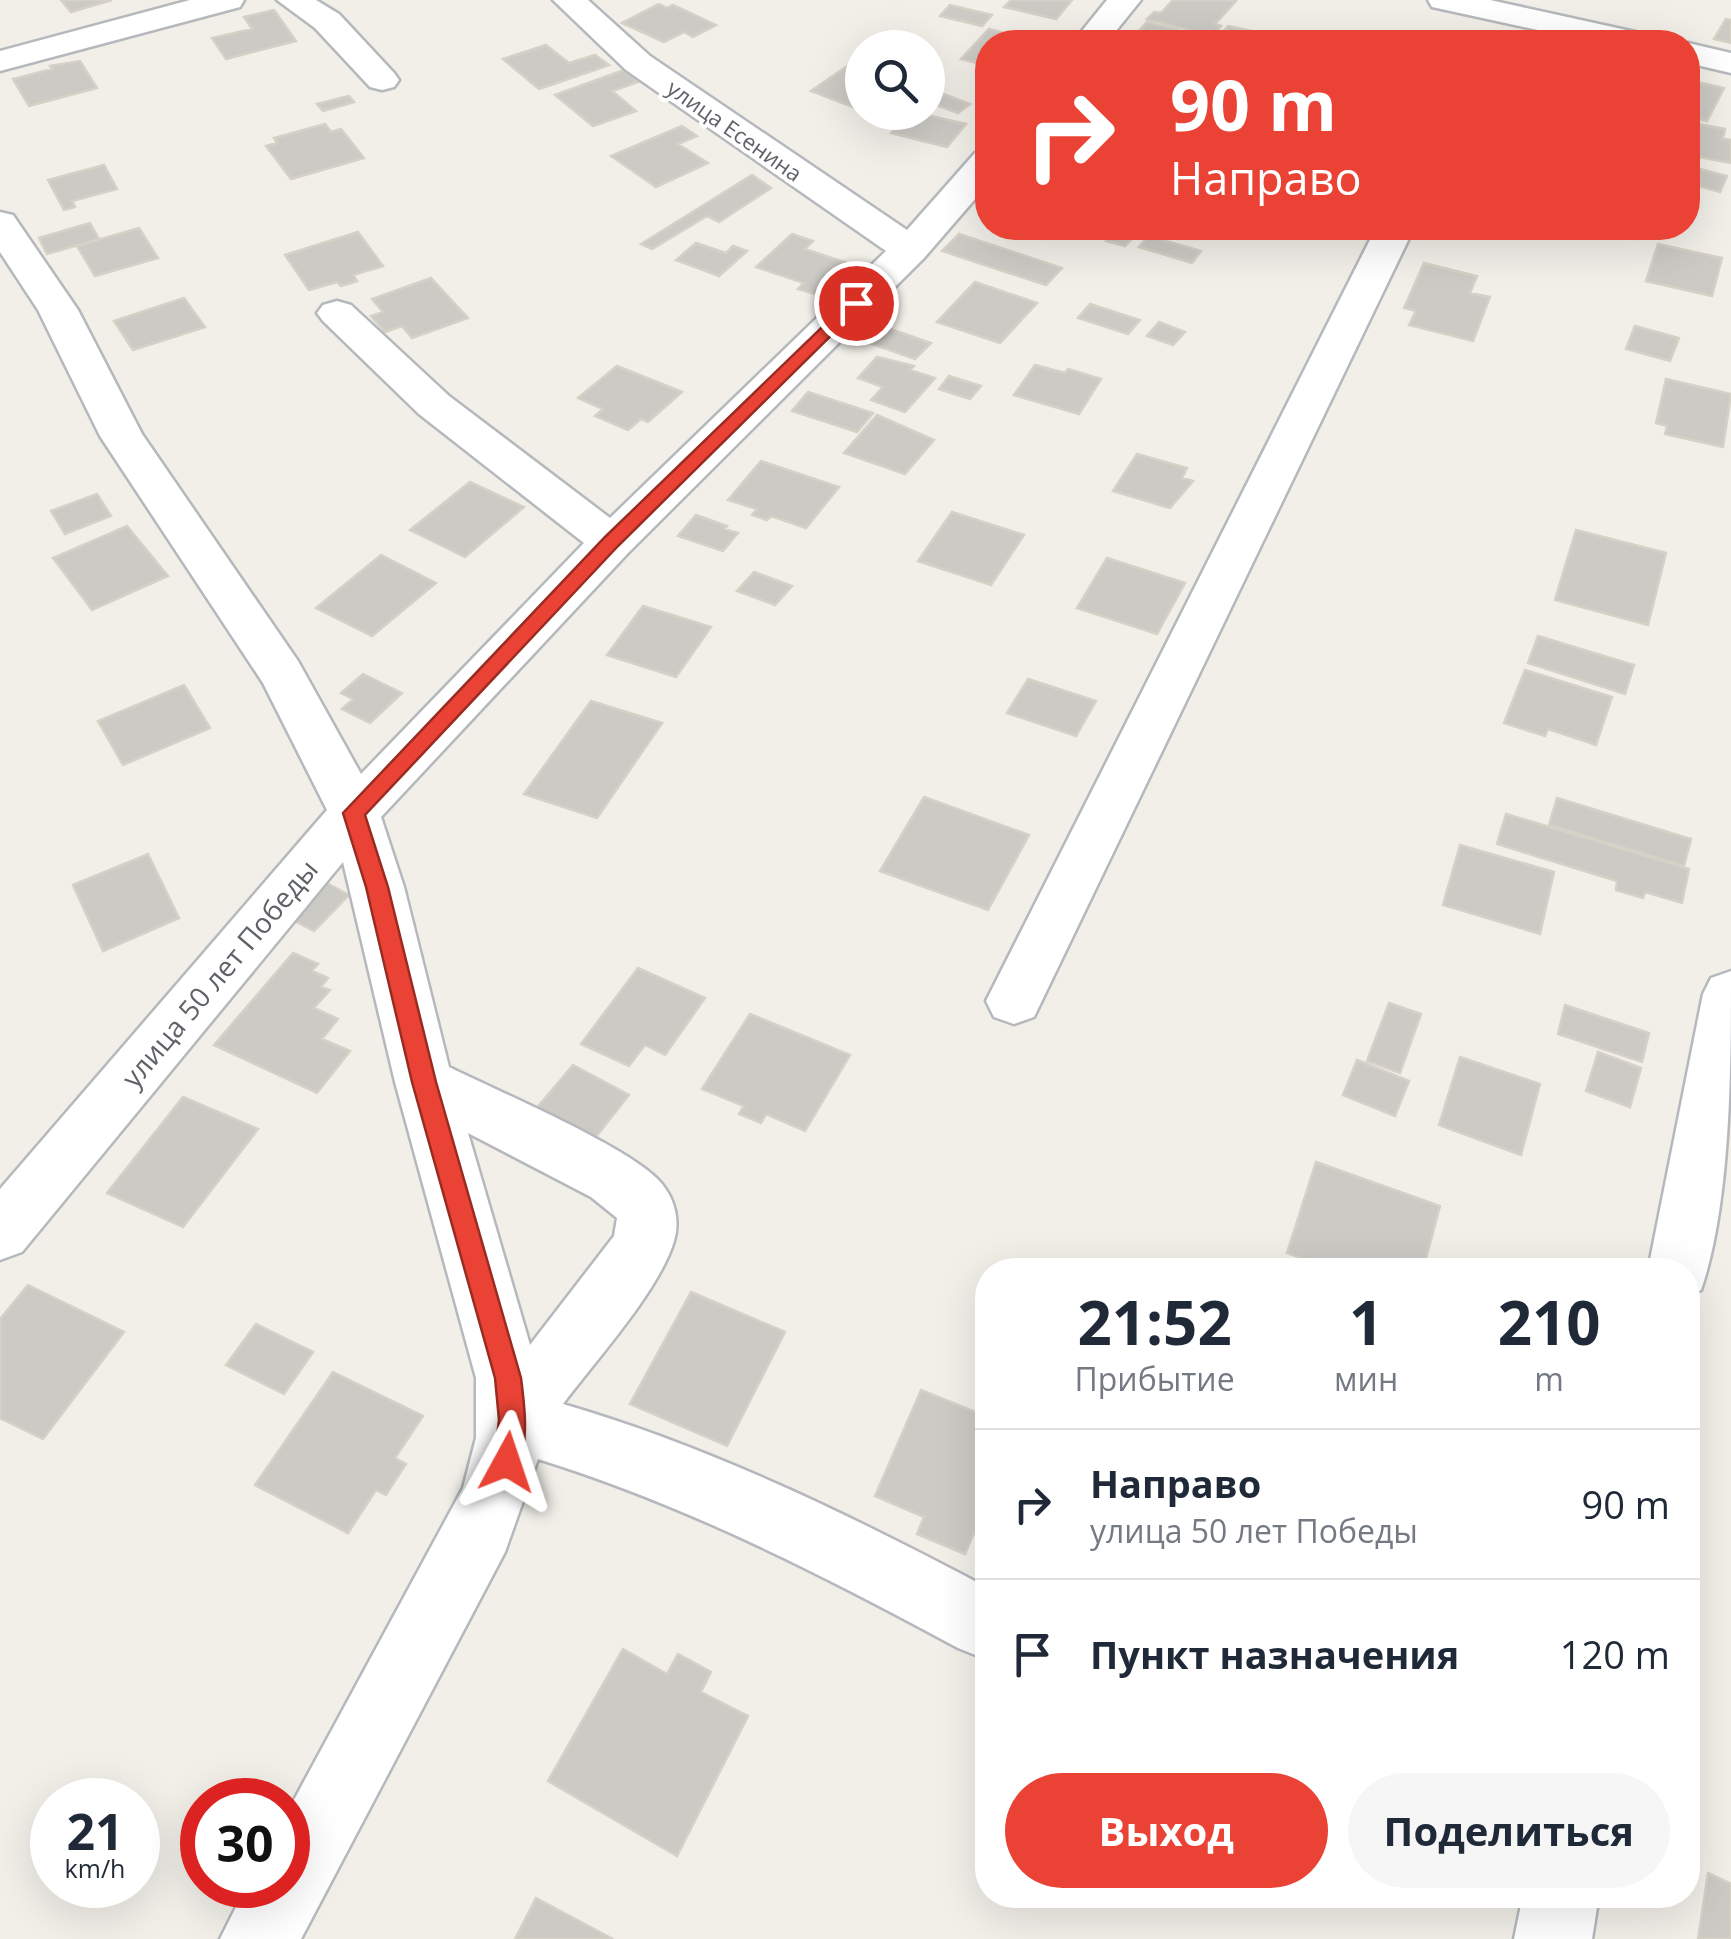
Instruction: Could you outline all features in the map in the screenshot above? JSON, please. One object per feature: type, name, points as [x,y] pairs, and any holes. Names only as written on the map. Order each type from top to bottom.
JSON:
[{"type":"street","points":[[0,61],[228,0]]},
{"type":"street","points":[[293,0],[327,21],[382,80]]},
{"type":"street","name":"улица Есенина","points":[[569,0],[638,63],[910,250]]},
{"type":"street","points":[[1100,30],[1125,0]]},
{"type":"street","points":[[1444,0],[1498,18],[1568,30]]},
{"type":"street","points":[[1700,56],[1731,63]]},
{"type":"street","name":"улица 50 лет Победы","points":[[0,1233],[354,813],[612,542],[910,250],[975,176]]},
{"type":"street","points":[[0,223],[58,310],[121,436],[282,672],[354,813],[377,887],[424,1082],[508,1378],[512,1420],[507,1462],[480,1528],[258,1939]]},
{"type":"street","points":[[1014,1001],[1389,240]]},
{"type":"street","points":[[337,312],[367,346],[407,381],[612,542]]},
{"type":"street","points":[[1681,1258],[1731,994]]},
{"type":"street","points":[[424,1082],[612,1178],[631,1191],[649,1216],[650,1226],[640,1250],[512,1420]]},
{"type":"street","points":[[512,1420],[568,1435],[715,1489],[841,1547],[975,1619]]},
{"type":"street","points":[[1552,1939],[1558,1908]]},
{"type":"building","points":[[61,0],[112,0],[71,12]]},
{"type":"building","points":[[1011,0],[1072,0],[1056,19],[1004,7]]},
{"type":"building","points":[[1173,0],[1236,1],[1215,24],[1221,26],[1218,30],[1190,30],[1147,19],[1154,12],[1161,13]]},
{"type":"building","points":[[659,4],[667,8],[673,5],[716,25],[693,37],[684,32],[664,42],[622,23]]},
{"type":"building","points":[[950,5],[992,15],[982,26],[940,16]]},
{"type":"building","points":[[274,10],[296,41],[226,59],[212,38],[252,29],[244,17]]},
{"type":"building","points":[[1726,19],[1731,20],[1731,43],[1714,39]]},
{"type":"building","points":[[1147,22],[1178,30],[1140,30]]},
{"type":"building","points":[[975,44],[975,63],[961,59]]},
{"type":"building","points":[[546,45],[569,63],[595,55],[609,65],[539,89],[503,59]]},
{"type":"building","points":[[80,61],[97,88],[29,106],[13,79],[52,69],[50,66]]},
{"type":"building","points":[[845,68],[845,104],[811,91]]},
{"type":"building","points":[[624,70],[638,82],[612,91],[636,111],[593,126],[555,95]]},
{"type":"building","points":[[1700,83],[1724,88],[1707,121],[1700,120]]},
{"type":"building","points":[[945,94],[970,104],[958,113],[945,108]]},
{"type":"building","points":[[349,96],[354,102],[323,111],[317,104]]},
{"type":"building","points":[[945,119],[966,124],[947,147],[891,133],[945,130]]},
{"type":"building","points":[[325,124],[331,132],[341,129],[364,158],[291,179],[266,146],[277,143],[274,138]]},
{"type":"building","points":[[1700,124],[1725,129],[1723,138],[1731,140],[1731,163],[1700,157]]},
{"type":"building","points":[[682,126],[697,136],[678,144],[708,163],[656,187],[611,156]]},
{"type":"building","points":[[104,165],[117,189],[72,201],[75,207],[64,210],[48,180]]},
{"type":"building","points":[[1700,169],[1727,176],[1720,192],[1700,186]]},
{"type":"building","points":[[752,175],[771,188],[719,222],[707,216],[652,249],[641,244]]},
{"type":"building","points":[[90,223],[99,239],[47,254],[39,238]]},
{"type":"building","points":[[139,228],[158,258],[95,276],[77,246]]},
{"type":"building","points":[[358,232],[383,266],[353,275],[357,281],[309,290],[285,255]]},
{"type":"building","points":[[792,234],[813,241],[805,249],[850,264],[818,295],[798,289],[804,283],[756,267]]},
{"type":"building","points":[[959,234],[1062,268],[1046,285],[942,251]]},
{"type":"building","points":[[1107,240],[1131,240],[1125,246]]},
{"type":"building","points":[[1145,240],[1162,240],[1201,251],[1192,263],[1139,247]]},
{"type":"building","points":[[696,243],[726,253],[733,246],[747,251],[719,276],[676,260]]},
{"type":"building","points":[[1658,244],[1722,258],[1712,296],[1646,281]]},
{"type":"building","points":[[1424,263],[1477,276],[1470,293],[1490,297],[1473,341],[1409,325],[1416,311],[1404,308]]},
{"type":"building","points":[[431,278],[468,318],[412,338],[402,326],[385,332],[371,316],[383,312],[372,299]]},
{"type":"building","points":[[975,282],[1037,303],[1000,343],[937,322]]},
{"type":"building","points":[[184,298],[205,327],[133,350],[114,321]]},
{"type":"building","points":[[1090,304],[1140,320],[1128,334],[1078,318]]},
{"type":"building","points":[[1159,322],[1185,332],[1173,345],[1147,336]]},
{"type":"building","points":[[876,324],[931,343],[915,359],[861,340]]},
{"type":"building","points":[[1635,326],[1679,338],[1670,361],[1626,349]]},
{"type":"building","points":[[877,357],[914,366],[910,370],[935,378],[905,412],[871,400],[883,387],[858,378]]},
{"type":"building","points":[[1035,365],[1101,379],[1079,414],[1014,395]]},
{"type":"building","points":[[617,366],[682,392],[648,422],[641,419],[628,430],[595,416],[603,409],[578,398]]},
{"type":"building","points":[[949,376],[981,386],[970,399],[939,389]]},
{"type":"building","points":[[1666,379],[1731,394],[1723,447],[1665,434],[1667,426],[1656,423]]},
{"type":"building","points":[[808,392],[873,413],[857,432],[792,411]]},
{"type":"building","points":[[877,415],[934,440],[905,474],[844,453]]},
{"type":"building","points":[[1137,454],[1187,468],[1182,478],[1193,481],[1170,508],[1113,491]]},
{"type":"building","points":[[761,461],[839,487],[806,528],[771,516],[767,520],[752,515],[757,509],[728,500]]},
{"type":"building","points":[[470,482],[524,507],[465,557],[410,530]]},
{"type":"building","points":[[97,494],[111,516],[65,534],[51,511]]},
{"type":"building","points":[[952,512],[1024,535],[991,585],[918,561]]},
{"type":"building","points":[[696,515],[738,533],[723,551],[678,536]]},
{"type":"building","points":[[127,526],[168,576],[92,610],[53,558]]},
{"type":"building","points":[[1576,530],[1666,553],[1648,625],[1555,600]]},
{"type":"building","points":[[381,555],[436,583],[372,636],[316,608]]},
{"type":"building","points":[[1107,558],[1185,583],[1157,634],[1077,608]]},
{"type":"building","points":[[754,572],[792,586],[775,605],[737,591]]},
{"type":"building","points":[[643,606],[711,627],[676,677],[607,655]]},
{"type":"building","points":[[1538,636],[1634,665],[1625,694],[1528,663]]},
{"type":"building","points":[[1525,670],[1612,697],[1596,745],[1548,729],[1545,736],[1504,723]]},
{"type":"building","points":[[363,674],[402,693],[370,723],[342,709],[353,699],[341,693]]},
{"type":"building","points":[[1028,679],[1096,701],[1076,736],[1007,713]]},
{"type":"building","points":[[184,685],[210,728],[123,765],[98,721]]},
{"type":"building","points":[[591,701],[662,723],[597,818],[524,794]]},
{"type":"building","points":[[924,797],[1029,835],[988,910],[880,871]]},
{"type":"building","points":[[1557,798],[1691,839],[1684,866],[1549,825]]},
{"type":"building","points":[[1506,814],[1689,869],[1682,903],[1645,892],[1643,898],[1616,890],[1617,881],[1497,844]]},
{"type":"building","points":[[1460,845],[1554,872],[1540,934],[1443,905]]},
{"type":"building","points":[[148,854],[179,918],[103,951],[73,885]]},
{"type":"building","points":[[325,882],[349,895],[314,931],[289,918]]},
{"type":"building","points":[[293,953],[318,964],[312,971],[328,978],[321,987],[330,990],[314,1008],[338,1019],[322,1039],[350,1051],[317,1093],[214,1045]]},
{"type":"building","points":[[638,968],[705,998],[665,1055],[645,1045],[629,1066],[581,1044]]},
{"type":"building","points":[[1389,1003],[1421,1014],[1400,1073],[1367,1061]]},
{"type":"building","points":[[1565,1005],[1649,1033],[1642,1062],[1558,1034]]},
{"type":"building","points":[[750,1014],[850,1055],[805,1131],[766,1114],[761,1123],[739,1114],[744,1106],[702,1089]]},
{"type":"building","points":[[1598,1052],[1641,1068],[1630,1107],[1586,1091]]},
{"type":"building","points":[[1460,1057],[1540,1084],[1521,1155],[1439,1125]]},
{"type":"building","points":[[1357,1060],[1409,1081],[1395,1116],[1343,1095]]},
{"type":"building","points":[[573,1065],[629,1095],[588,1147],[531,1115]]},
{"type":"building","points":[[183,1097],[258,1129],[183,1227],[107,1193]]},
{"type":"building","points":[[1316,1162],[1440,1206],[1426,1258],[1301,1258],[1287,1253]]},
{"type":"building","points":[[28,1285],[124,1332],[43,1439],[0,1418],[0,1319]]},
{"type":"building","points":[[691,1292],[785,1332],[727,1446],[630,1404]]},
{"type":"building","points":[[256,1324],[313,1352],[284,1394],[226,1365]]},
{"type":"building","points":[[333,1372],[423,1416],[395,1458],[406,1464],[386,1495],[376,1490],[348,1533],[255,1485]]},
{"type":"building","points":[[921,1390],[975,1412],[975,1533],[965,1554],[917,1534],[924,1517],[875,1496]]},
{"type":"building","points":[[623,1649],[667,1674],[678,1654],[711,1672],[701,1692],[748,1716],[677,1856],[548,1781]]},
{"type":"building","points":[[1708,1873],[1731,1884],[1731,1939],[1698,1939]]},
{"type":"building","points":[[536,1898],[613,1939],[515,1939]]},
{"type":"route","points":[[507,1462],[512,1420],[508,1378],[424,1082],[377,887],[354,813],[612,542],[856,303]]}]
